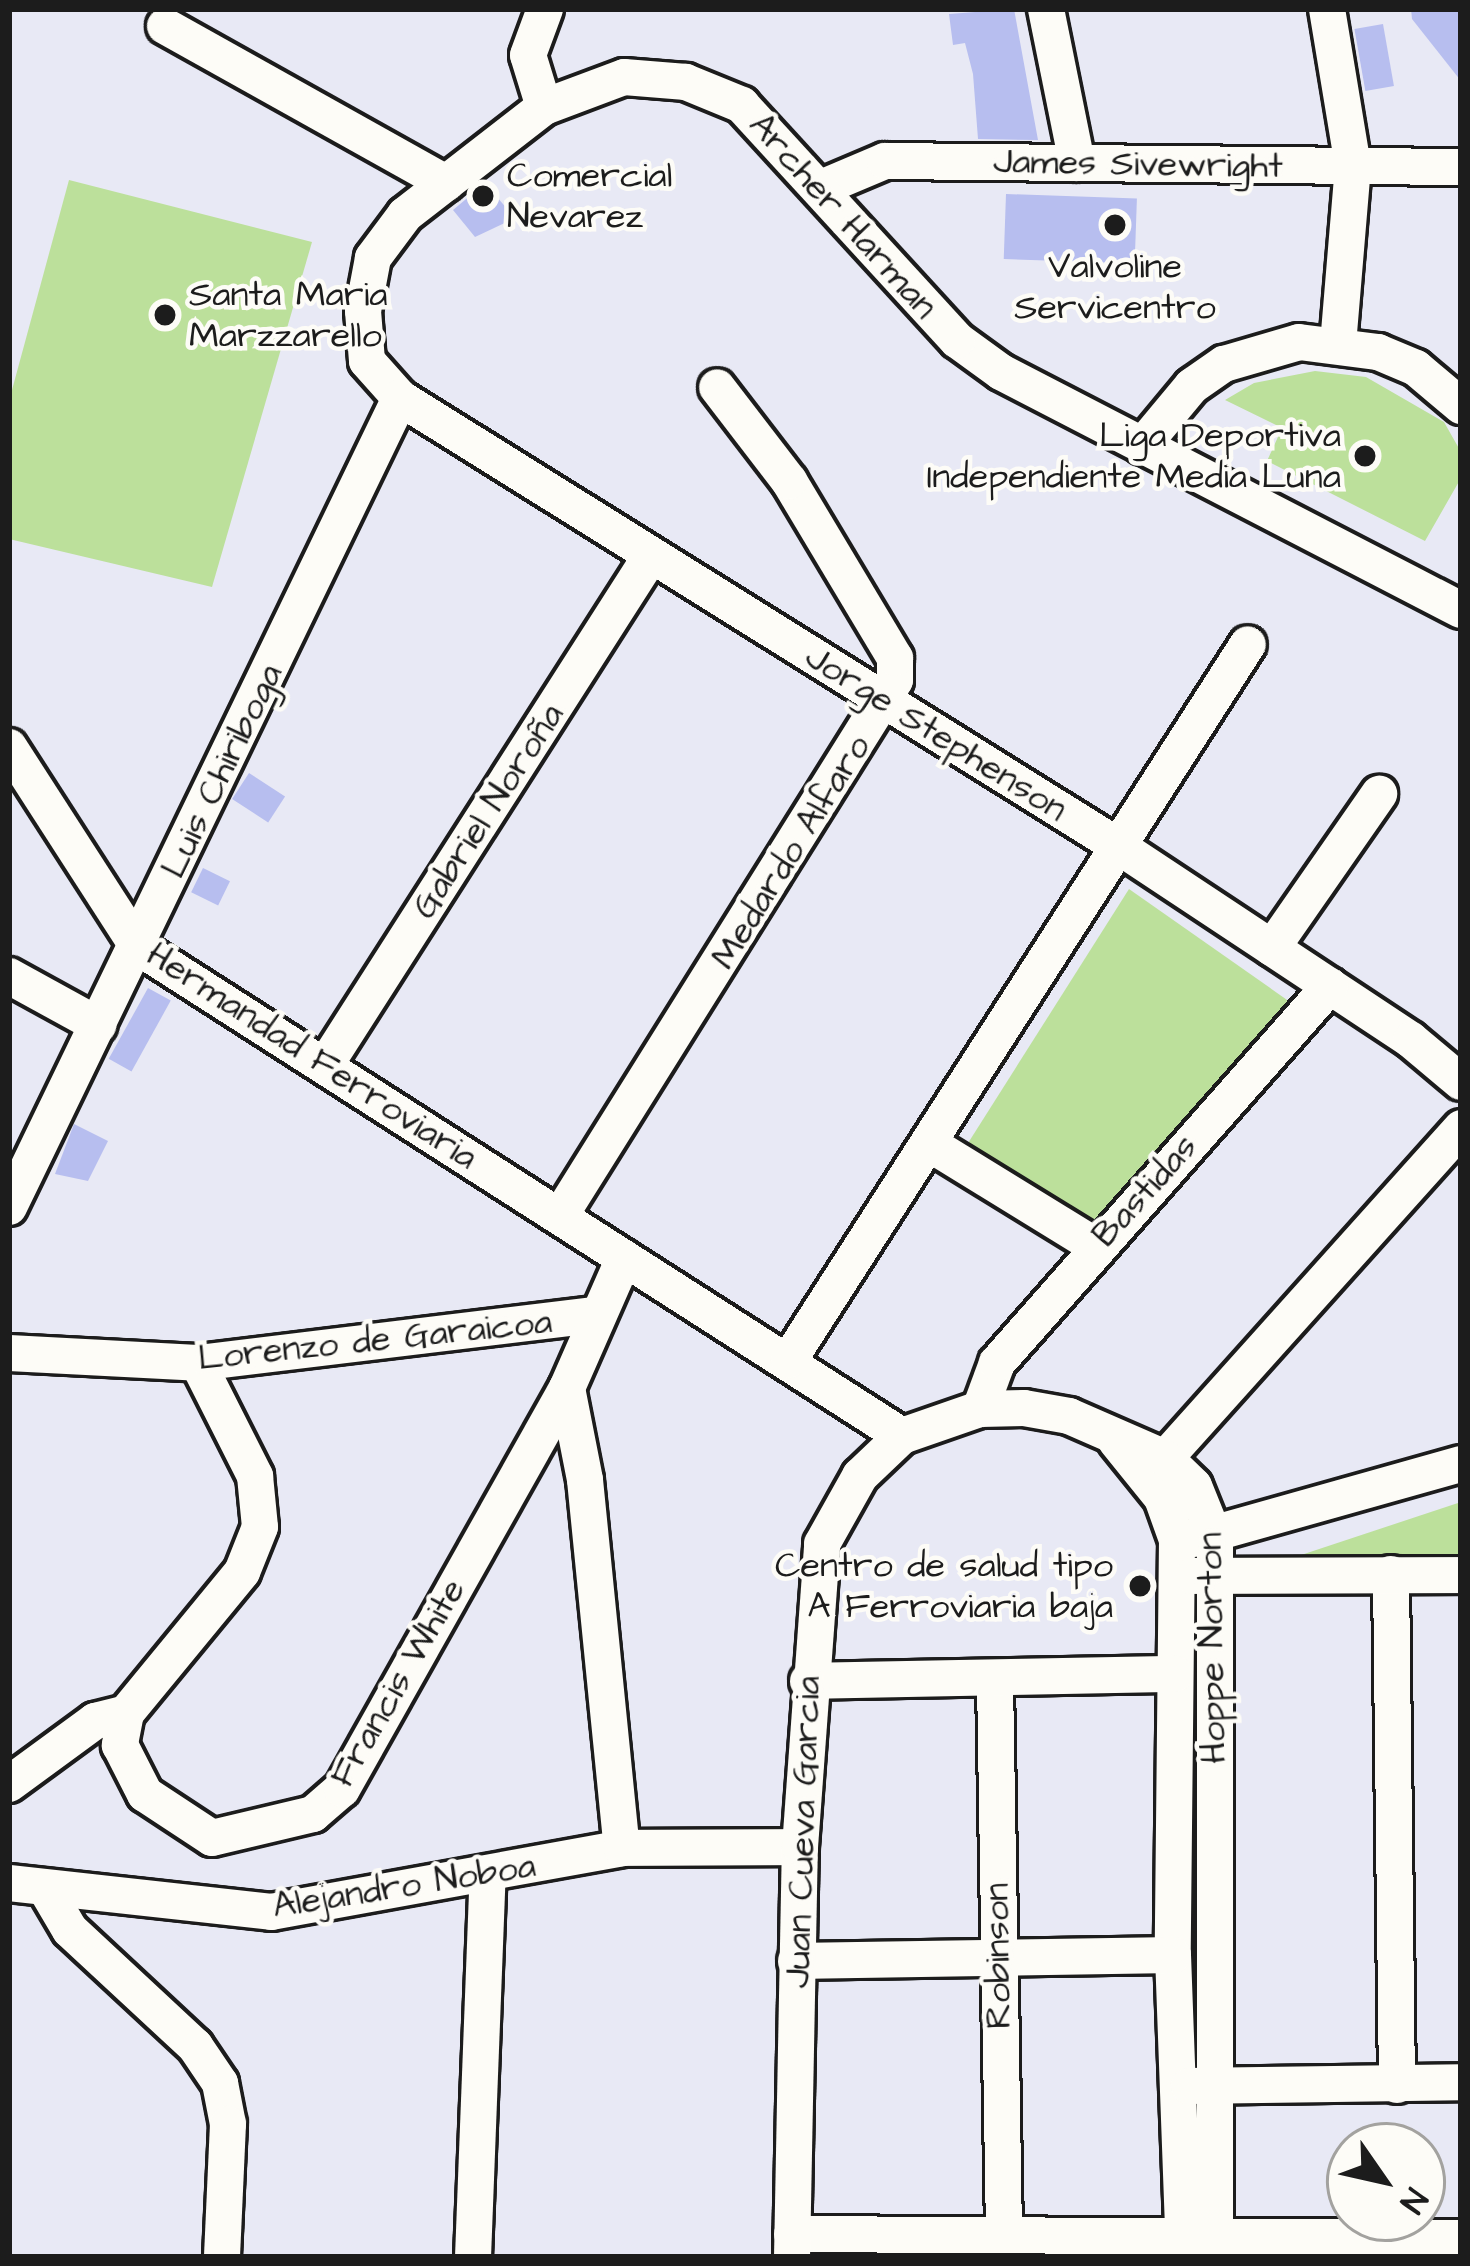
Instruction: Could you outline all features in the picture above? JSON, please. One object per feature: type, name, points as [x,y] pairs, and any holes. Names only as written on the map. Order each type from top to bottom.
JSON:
[{"type":"street","points":[[544,107],[528,55],[545,9]]},
{"type":"street","points":[[1046,9],[1076,164]]},
{"type":"street","points":[[1327,9],[1353,166],[1339,343]]},
{"type":"street","points":[[165,26],[446,183]]},
{"type":"street","name":"Archer Harman","points":[[400,398],[368,361],[363,311],[373,258],[405,215],[544,107],[624,77],[686,82],[742,105],[957,340],[1000,372],[1461,610]]},
{"type":"street","name":"James Sivewright","points":[[820,188],[885,161],[1461,167]]},
{"type":"street","points":[[1142,446],[1192,386],[1224,364],[1261,350],[1339,343],[1416,368],[1461,406]]},
{"type":"street","name":"Medardo Alfaro","points":[[560,1216],[886,701],[895,658],[789,481],[717,387]]},
{"type":"street","name":"Jorge Stephenson","points":[[400,398],[1118,845],[1330,986],[1461,1082]]},
{"type":"street","name":"Luis Chiriboga","points":[[9,1207],[400,398]]},
{"type":"street","name":"Gabriel Noroña","points":[[326,1064],[650,557]]},
{"type":"street","points":[[789,1360],[1248,644]]},
{"type":"street","name":"Hermandad Ferroviaria","points":[[9,747],[138,947],[902,1436]]},
{"type":"street","points":[[1271,948],[1379,794]]},
{"type":"street","points":[[9,976],[98,1024]]},
{"type":"street","name":"Bastidas","points":[[980,1409],[997,1364],[1096,1246],[1330,986]]},
{"type":"street","points":[[1157,1468],[1461,1128]]},
{"type":"street","points":[[930,1144],[1096,1246]]},
{"type":"street","name":"Francis White","points":[[212,1838],[313,1814],[342,1789],[567,1388],[624,1258]]},
{"type":"street","name":"Lorenzo de Garaicoa","points":[[9,1354],[198,1363],[597,1315]]},
{"type":"street","points":[[198,1363],[255,1476],[260,1527],[242,1572],[127,1713],[120,1745],[127,1770],[163,1809],[212,1838],[206,1899]]},
{"type":"street","points":[[567,1388],[585,1480],[622,1848]]},
{"type":"street","name":"Juan Cueva Garcia","points":[[792,2246],[800,1847],[808,1681],[822,1544],[860,1476],[902,1436],[980,1409],[1069,1416],[1109,1433],[1157,1468]]},
{"type":"street","points":[[1177,1558],[1215,1538],[1461,1464]]},
{"type":"street","name":"Hoppe Norton","points":[[1157,1468],[1194,1486],[1215,1538],[1214,2085],[1199,2247]]},
{"type":"street","name":"Hoppe Norton","points":[[1157,1468],[1177,1558],[1175,2086],[1199,2247]]},
{"type":"street","points":[[1177,1558],[1215,1577],[1461,1575]]},
{"type":"street","points":[[1391,1574],[1397,2085]]},
{"type":"street","points":[[808,1681],[1175,1674]]},
{"type":"street","name":"Robinson","points":[[995,1679],[1004,2232]]},
{"type":"street","points":[[9,1784],[95,1721],[127,1713]]},
{"type":"street","name":"Alejandro Noboa","points":[[9,1883],[47,1892],[206,1899],[271,1912],[622,1848],[800,1847]]},
{"type":"street","points":[[472,2257],[488,1875]]},
{"type":"street","points":[[47,1892],[70,1930],[195,2046],[220,2084],[228,2124],[222,2257]]},
{"type":"street","points":[[796,1961],[1173,1954]]},
{"type":"street","points":[[1175,2086],[1461,2082]]},
{"type":"street","points":[[792,2246],[1004,2232],[1199,2247],[1461,2238]]},
{"type":"green space","points":[[69,180],[312,242],[212,587],[9,539],[9,401]]},
{"type":"green space","name":"Liga Deportiva Independiente Media Luna","points":[[1315,371],[1366,377],[1444,422],[1461,452],[1461,478],[1425,541],[1267,461],[1282,428],[1225,400],[1254,383]]},
{"type":"green space","points":[[1129,889],[1290,1002],[1095,1228],[963,1151]]},
{"type":"green space","points":[[1461,1502],[1461,1558],[1289,1559]]},
{"type":"building","points":[[1014,9],[1038,140],[978,139],[973,74],[965,43],[953,45],[949,14]]},
{"type":"building","points":[[1411,9],[1461,9],[1461,81],[1412,19]]},
{"type":"building","points":[[1383,24],[1394,86],[1365,91],[1354,29]]},
{"type":"building","name":"Comercial Nevarez","points":[[485,183],[515,218],[475,237],[453,210]]},
{"type":"building","points":[[1006,194],[1137,199],[1135,264],[1004,259]]},
{"type":"building","points":[[249,773],[285,796],[268,822],[232,799]]},
{"type":"building","points":[[203,868],[230,881],[218,905],[191,892]]},
{"type":"building","points":[[148,988],[171,1001],[131,1071],[109,1059]]},
{"type":"building","points":[[74,1124],[108,1141],[88,1181],[55,1174]]},
{"type":"place","name":"Comercial Nevarez","points":[[483,196]]},
{"type":"place","name":"Valvoline Servicentro","points":[[1115,225]]},
{"type":"place","name":"Santa Maria Marzzarello","points":[[165,315]]},
{"type":"place","name":"Liga Deportiva Independiente Media Luna","points":[[1365,456]]},
{"type":"place","name":"Centro de salud tipo A Ferroviaria baja","points":[[1140,1586]]}]
